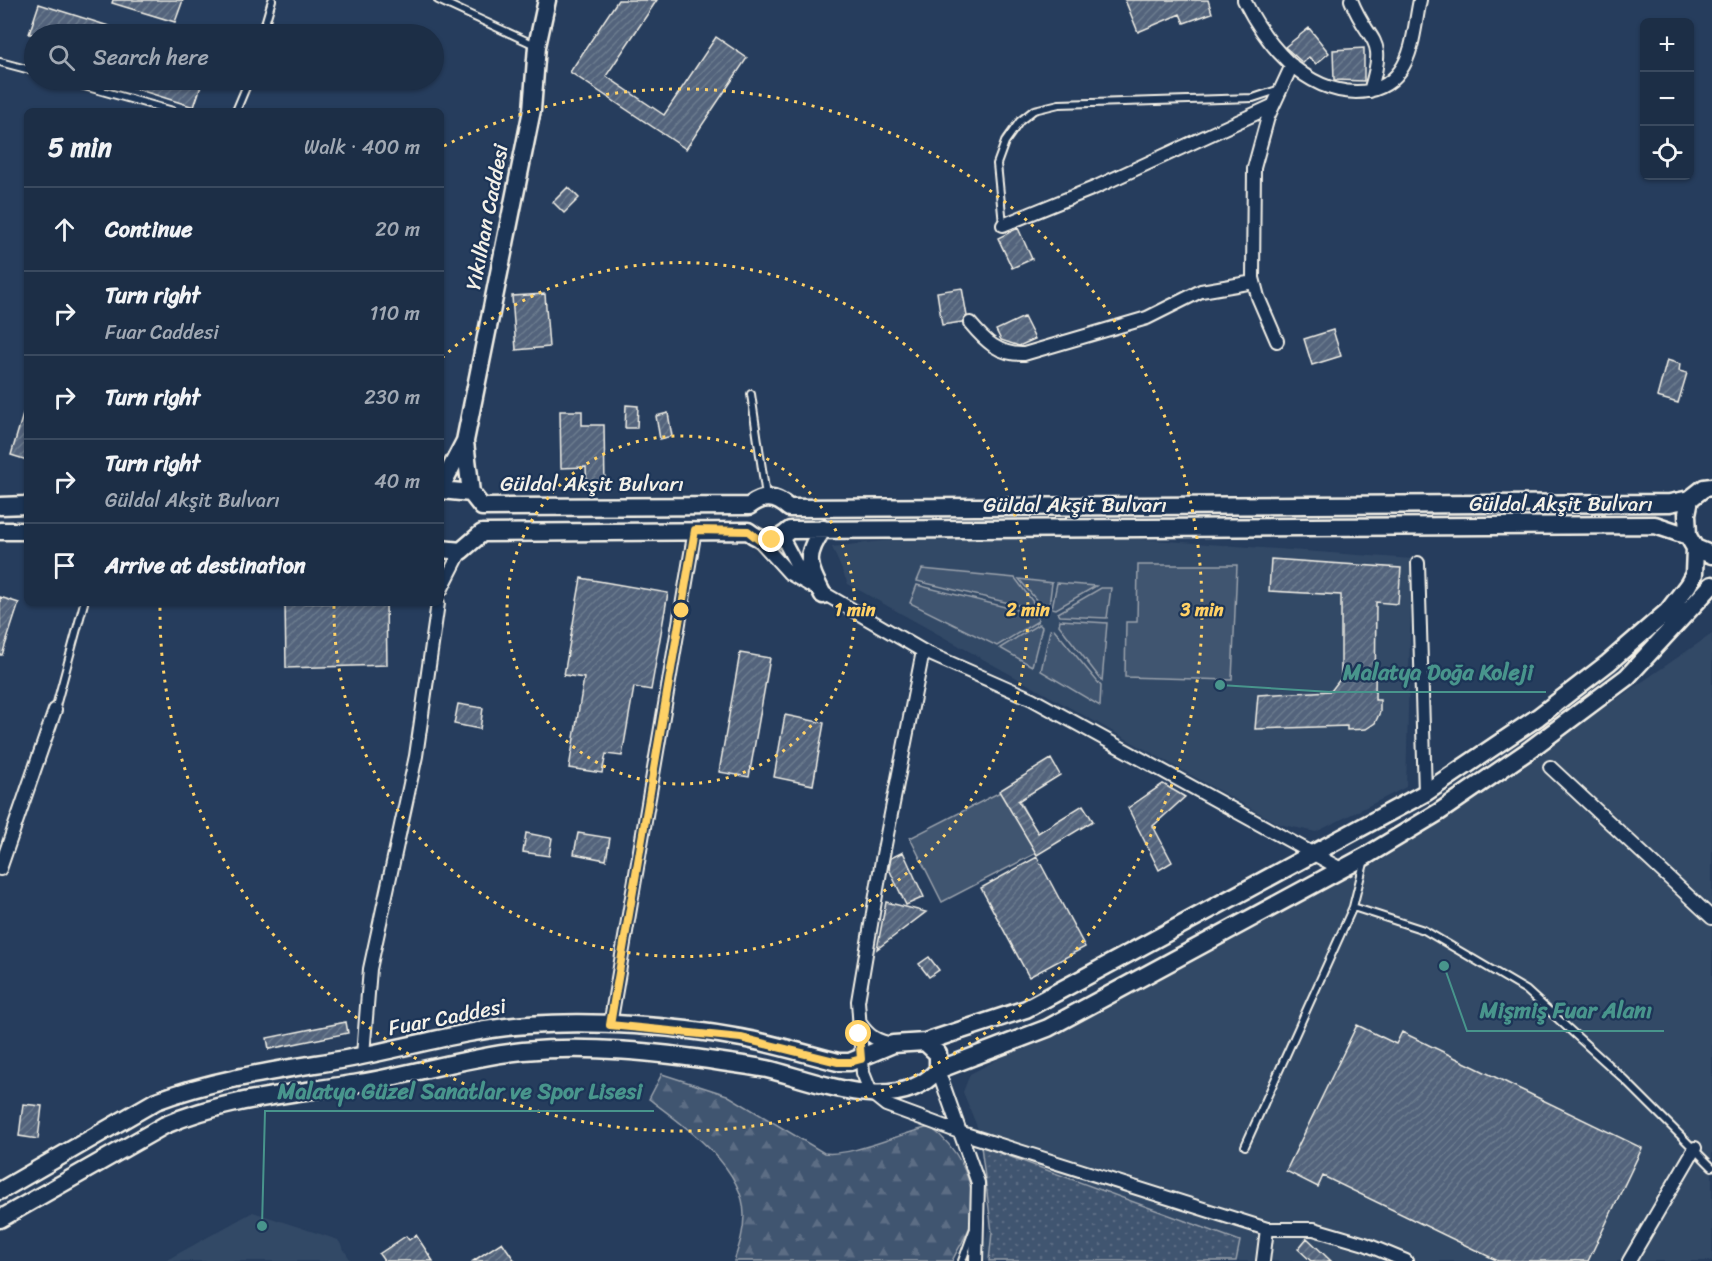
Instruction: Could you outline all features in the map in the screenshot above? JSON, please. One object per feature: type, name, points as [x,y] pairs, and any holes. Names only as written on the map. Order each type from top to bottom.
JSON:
[{"type":"street","name":"Yıkılhan Caddesi","points":[[444,483],[465,441],[531,110],[537,46],[547,0]]},
{"type":"street","points":[[1244,0],[1272,42],[1305,77],[1326,87],[1345,92],[1370,91],[1386,85],[1400,71],[1408,55],[1420,0]]},
{"type":"street","points":[[1352,0],[1379,47],[1377,69],[1370,91]]},
{"type":"street","points":[[1277,340],[1254,282],[1254,168],[1259,141],[1272,106],[1292,65]]},
{"type":"street","points":[[1003,225],[1094,188],[1272,106]]},
{"type":"street","points":[[970,323],[993,347],[1011,354],[1024,354],[1147,318],[1201,291],[1254,282]]},
{"type":"street","name":"Yıkılhan Caddesi","points":[[465,441],[471,493]]},
{"type":"street","points":[[1690,499],[1709,484]]},
{"type":"street","name":"Güldal Akşit Bulvarı","points":[[444,489],[471,493],[482,507],[749,506],[766,497],[778,499],[789,508],[1658,503],[1690,499]]},
{"type":"street","name":"Fuar Caddesi","points":[[0,1191],[156,1101],[172,1095],[273,1070],[363,1055],[460,1035],[527,1025],[610,1025],[741,1038],[838,1062],[850,1062],[893,1044],[926,1042],[1026,1008],[1425,794],[1538,717],[1608,663],[1668,611],[1688,585],[1694,574],[1687,513],[1690,499]]},
{"type":"street","points":[[0,506],[24,505]]},
{"type":"street","points":[[749,506],[746,519],[754,536],[789,573],[807,585],[923,651],[1032,699],[1341,869]]},
{"type":"street","points":[[444,584],[461,551],[482,533],[482,507]]},
{"type":"street","points":[[789,508],[786,534],[794,564],[807,585]]},
{"type":"street","name":"Güldal Akşit Bulvarı","points":[[482,533],[695,530],[754,536],[823,529],[1655,525],[1692,542],[1712,555]]},
{"type":"street","points":[[823,529],[810,547],[808,561],[824,595]]},
{"type":"street","points":[[610,1025],[695,530]]},
{"type":"street","points":[[0,531],[24,531]]},
{"type":"street","points":[[444,549],[461,551]]},
{"type":"street","points":[[1418,563],[1425,794]]},
{"type":"street","points":[[0,1219],[165,1125],[192,1114],[231,1103],[365,1082],[496,1055],[553,1049],[621,1050],[765,1069],[853,1092],[898,1092],[916,1087],[929,1080],[938,1070],[1048,1028],[1366,856],[1439,812],[1518,758],[1627,677],[1712,585]]},
{"type":"street","points":[[363,1055],[370,969],[416,756],[438,606]]},
{"type":"street","points":[[923,651],[882,860],[858,1001],[857,1019],[861,1059],[866,1084],[871,1093],[886,1105],[962,1133],[1267,1230],[1314,1229],[1365,1244],[1406,1261]]},
{"type":"street","points":[[0,869],[55,710]]},
{"type":"street","points":[[1550,767],[1712,918]]},
{"type":"street","points":[[857,1019],[867,1035],[877,1041],[893,1044]]},
{"type":"street","points":[[926,1042],[938,1054],[938,1070],[978,1183],[979,1215],[976,1261]]},
{"type":"street","points":[[1629,1261],[1695,1148]]},
{"type":"street","points":[[1263,1261],[1267,1230]]},
{"type":"lane","points":[[265,24],[272,0]]},
{"type":"lane","points":[[438,0],[537,46]]},
{"type":"lane","points":[[0,62],[24,68]]},
{"type":"lane","points":[[1003,225],[997,164],[1010,135],[1020,121],[1034,110],[1059,104],[1253,98],[1281,88]]},
{"type":"lane","points":[[98,90],[162,108]]},
{"type":"lane","points":[[237,108],[245,90]]},
{"type":"lane","points":[[751,394],[766,497]]},
{"type":"lane","points":[[55,710],[83,606]]},
{"type":"lane","points":[[1245,1146],[1353,907],[1366,856]]},
{"type":"lane","points":[[1353,907],[1424,930],[1526,990],[1695,1148],[1712,1167]]},
{"type":"lane","points":[[962,1261],[979,1215]]},
{"type":"shaded area","points":[[991,528],[1412,559],[1406,787],[1316,832],[1279,824],[848,584],[832,547]]},
{"type":"shaded area","points":[[1712,634],[1712,1261],[981,1261],[999,1181],[963,1092],[970,1074],[1383,859]]},
{"type":"shaded area","points":[[253,1212],[338,1240],[351,1261],[165,1261]]},
{"type":"green space","points":[[1138,565],[1237,565],[1232,680],[1125,677],[1126,622],[1137,622]]},
{"type":"green space","points":[[922,569],[1015,578],[1039,610],[917,581]]},
{"type":"green space","points":[[1019,579],[1052,583],[1049,606],[1042,607]]},
{"type":"green space","points":[[1057,583],[1096,586],[1056,609],[1052,608]]},
{"type":"green space","points":[[917,585],[1037,615],[1038,621],[997,646],[910,603]]},
{"type":"green space","points":[[1101,588],[1111,588],[1107,618],[1060,616],[1058,613]]},
{"type":"green space","points":[[1060,620],[1107,623],[1102,681],[1059,625]]},
{"type":"green space","points":[[1039,624],[1042,627],[1032,666],[1000,648]]},
{"type":"green space","points":[[1054,629],[1101,686],[1100,706],[1041,671],[1050,630]]},
{"type":"green space","points":[[1012,786],[1044,849],[942,902],[910,838]]},
{"type":"green space","points":[[662,1074],[727,1095],[824,1153],[861,1148],[930,1127],[956,1154],[971,1189],[972,1220],[952,1261],[734,1261],[743,1227],[741,1197],[734,1180],[710,1149],[679,1121],[649,1099]]},
{"type":"green space","points":[[981,1146],[1240,1241],[1236,1261],[989,1261],[992,1232]]},
{"type":"building","points":[[113,0],[183,0],[175,22],[112,3]]},
{"type":"building","points":[[618,0],[657,0],[606,76],[664,115],[716,37],[747,58],[686,149],[570,72]]},
{"type":"building","points":[[1125,0],[1208,0],[1212,13],[1184,23],[1180,14],[1138,32]]},
{"type":"building","points":[[39,4],[103,24],[32,24]]},
{"type":"building","points":[[1309,28],[1329,53],[1316,64],[1309,57],[1303,63],[1285,47]]},
{"type":"building","points":[[1364,48],[1364,81],[1334,80],[1333,50]]},
{"type":"building","points":[[140,90],[200,90],[194,107]]},
{"type":"building","points":[[568,187],[579,198],[564,213],[553,202]]},
{"type":"building","points":[[1018,228],[1032,259],[1012,268],[998,238]]},
{"type":"building","points":[[962,288],[967,316],[962,322],[942,325],[937,292]]},
{"type":"building","points":[[545,294],[549,347],[516,350],[512,296]]},
{"type":"building","points":[[1024,317],[1035,339],[1019,346],[1001,340],[996,330]]},
{"type":"building","points":[[1333,330],[1341,356],[1312,365],[1304,339]]},
{"type":"building","points":[[1667,360],[1680,364],[1679,371],[1687,373],[1678,403],[1657,397]]},
{"type":"building","points":[[626,405],[638,406],[637,428],[625,428]]},
{"type":"building","points":[[24,411],[24,459],[11,455]]},
{"type":"building","points":[[560,411],[582,411],[582,425],[604,425],[605,488],[587,489],[586,467],[561,468]]},
{"type":"building","points":[[668,413],[672,436],[660,439],[656,416]]},
{"type":"building","points":[[1271,559],[1401,568],[1398,604],[1376,602],[1375,700],[1380,700],[1380,712],[1375,723],[1366,729],[1347,730],[1347,726],[1255,729],[1258,695],[1331,691],[1341,678],[1341,595],[1269,591]]},
{"type":"building","points":[[581,578],[668,593],[651,690],[634,687],[622,756],[606,754],[602,773],[569,768],[584,678],[564,675]]},
{"type":"building","points":[[0,597],[19,603],[2,655],[0,655]]},
{"type":"building","points":[[285,606],[386,606],[387,665],[286,668]]},
{"type":"building","points":[[740,653],[770,658],[749,777],[719,772]]},
{"type":"building","points":[[458,704],[483,708],[480,729],[454,724]]},
{"type":"building","points":[[785,715],[824,723],[813,785],[774,777]]},
{"type":"building","points":[[1051,759],[1060,775],[1018,801],[1038,833],[1083,805],[1093,821],[1037,855],[999,791]]},
{"type":"building","points":[[1163,784],[1185,797],[1153,826],[1172,862],[1159,870],[1128,808]]},
{"type":"building","points":[[526,833],[552,838],[549,856],[523,852]]},
{"type":"building","points":[[578,833],[610,838],[606,860],[574,854]]},
{"type":"building","points":[[903,852],[924,897],[906,905],[889,869],[891,858]]},
{"type":"building","points":[[1037,857],[1085,947],[1029,977],[981,888]]},
{"type":"building","points":[[886,902],[926,912],[877,949]]},
{"type":"building","points":[[929,957],[939,970],[929,977],[919,964]]},
{"type":"building","points":[[346,1022],[348,1033],[269,1049],[267,1038]]},
{"type":"building","points":[[1357,1025],[1396,1044],[1402,1032],[1642,1148],[1588,1261],[1498,1261],[1323,1176],[1318,1187],[1286,1171]]},
{"type":"building","points":[[23,1104],[42,1106],[38,1139],[19,1136]]},
{"type":"building","points":[[416,1235],[433,1261],[384,1261],[379,1254],[406,1236],[409,1240]]},
{"type":"building","points":[[1307,1238],[1331,1261],[1311,1261],[1298,1249]]},
{"type":"building","points":[[502,1242],[515,1261],[473,1261]]},
{"type":"place","name":"Malatya Doğa Koleji","points":[[1220,685]]},
{"type":"place","name":"Mişmiş Fuar Alanı","points":[[1444,966]]},
{"type":"place","name":"Malatya Güzel Sanatlar ve Spor Lisesi","points":[[262,1226]]},
{"type":"route","points":[[772,540],[759,540],[748,531],[695,530],[610,1025],[741,1038],[838,1062],[861,1059],[859,1034]]}]
